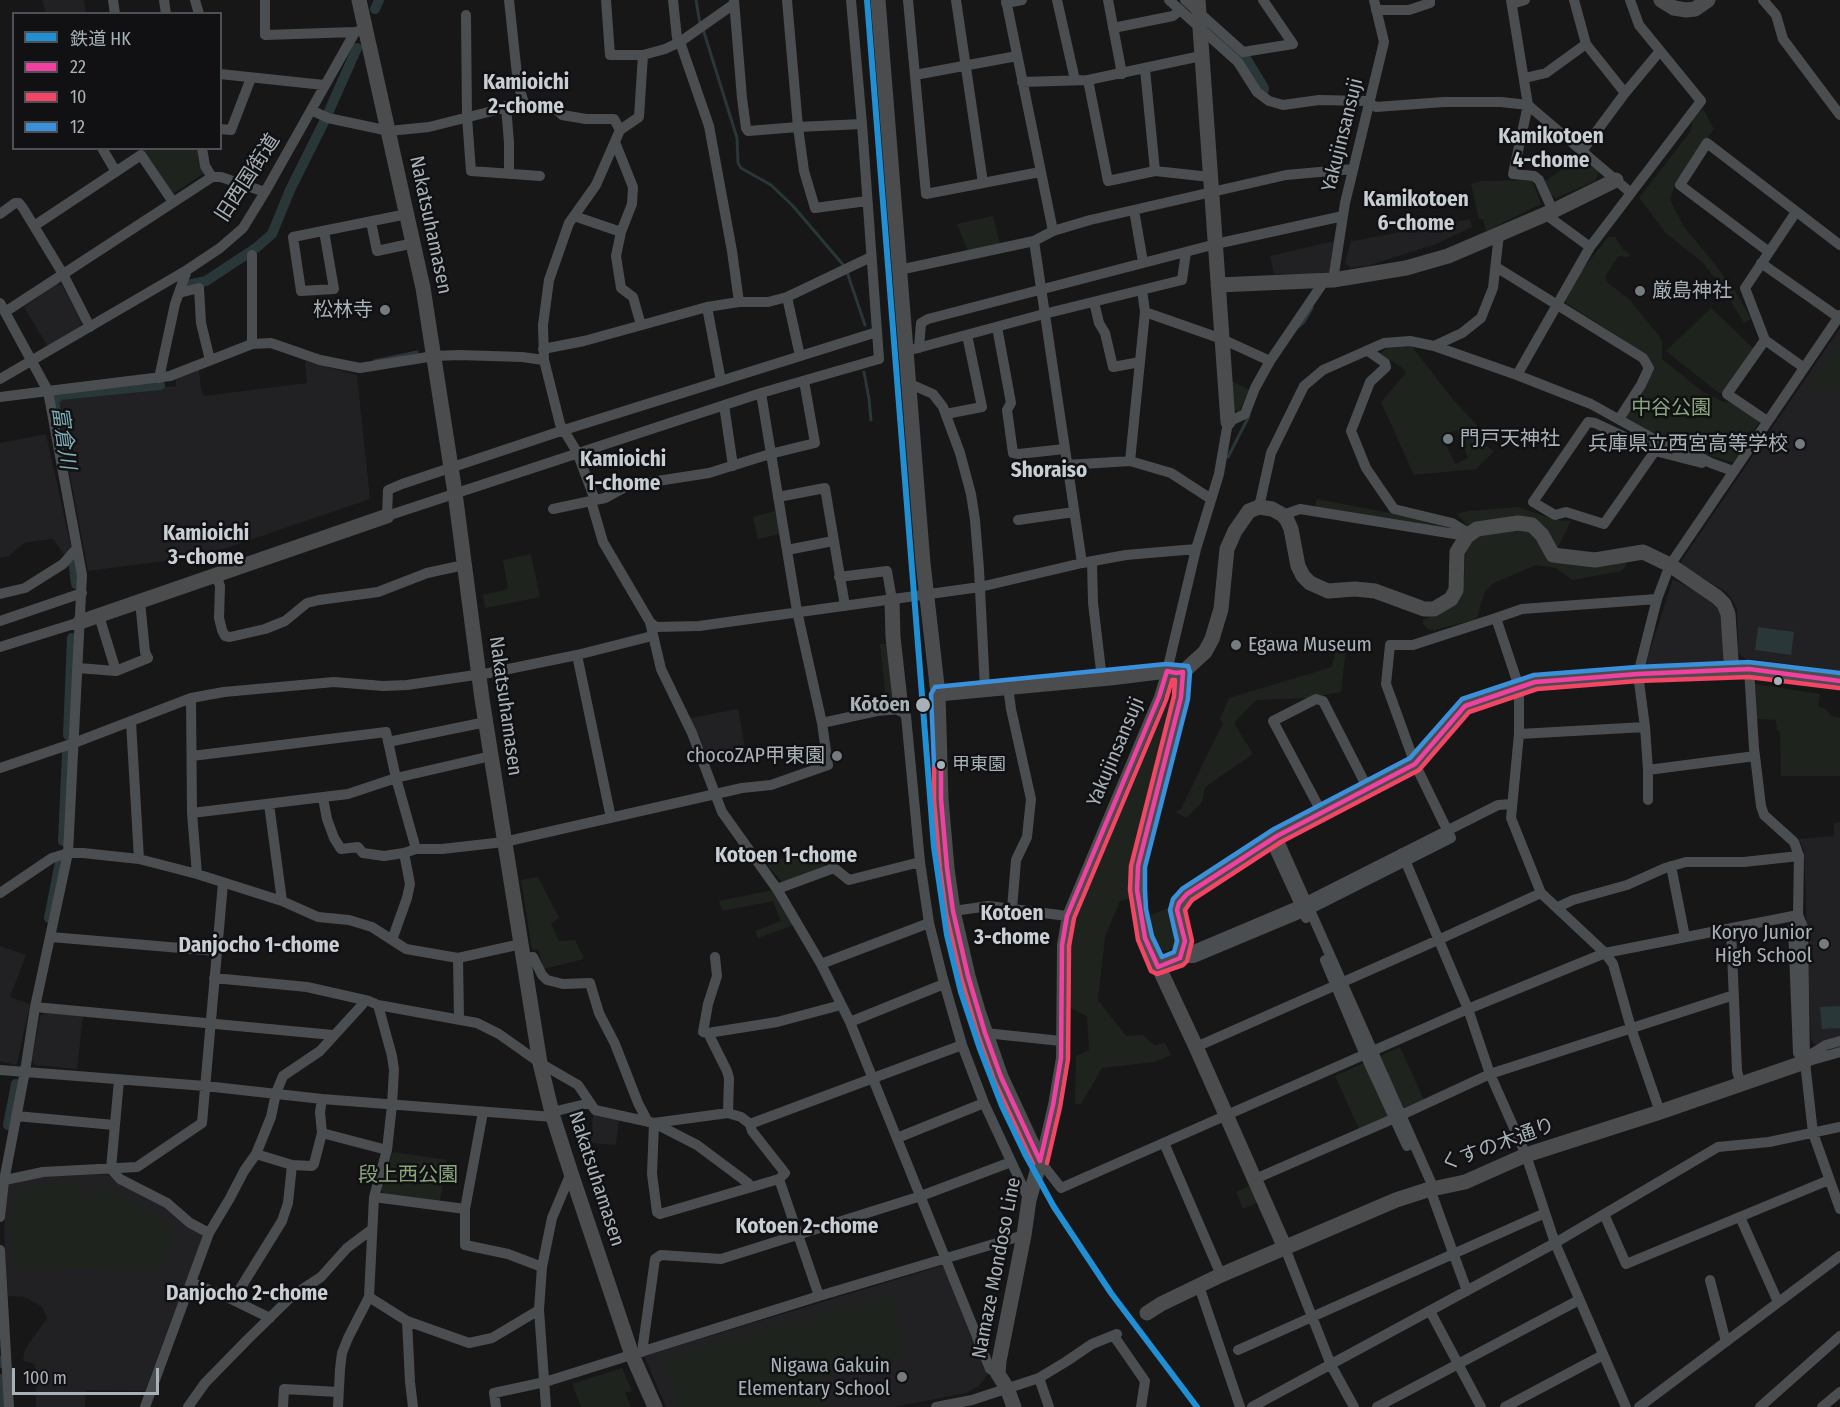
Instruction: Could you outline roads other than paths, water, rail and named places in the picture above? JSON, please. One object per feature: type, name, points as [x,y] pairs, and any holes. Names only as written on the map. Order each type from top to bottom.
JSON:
[{"type":"street","points":[[265,0],[265,35],[360,31]]},
{"type":"street","name":"Nakatsuhamasen","points":[[359,0],[360,31],[389,131],[423,288],[455,493],[478,674],[540,1063],[552,1114],[571,1173],[655,1407]]},
{"type":"street","points":[[509,0],[518,84],[524,103]]},
{"type":"street","points":[[606,0],[610,54],[643,55],[680,42],[734,2]]},
{"type":"street","points":[[673,0],[677,38],[709,126],[739,302]]},
{"type":"street","points":[[787,0],[804,171],[815,208],[867,201]]},
{"type":"street","points":[[0,647],[99,616],[577,452],[761,393],[879,359],[851,0]]},
{"type":"street","name":"Namaze Mondoso Line","points":[[878,0],[899,270],[912,350],[908,383],[923,563],[938,694],[942,811],[947,868],[953,911],[968,976],[985,1033],[1001,1077],[1040,1161],[1029,1200],[998,1374],[1007,1388],[1014,1407]]},
{"type":"street","points":[[908,0],[926,194],[1040,171]]},
{"type":"street","points":[[956,0],[983,183]]},
{"type":"street","points":[[1022,0],[1006,2],[1053,231]]},
{"type":"street","points":[[1057,0],[1075,80]]},
{"type":"street","points":[[1108,0],[1122,74]]},
{"type":"street","points":[[1169,0],[1183,5],[1199,6],[1243,52],[1293,44],[1263,0]]},
{"type":"street","points":[[1375,5],[1409,10],[1430,3],[1430,0]]},
{"type":"street","points":[[1525,0],[1512,2],[1528,105],[1513,174],[1534,176],[1539,180],[1549,212],[1590,247]]},
{"type":"street","points":[[1574,0],[1586,44],[1625,93]]},
{"type":"street","points":[[1516,375],[1590,247],[1701,101],[1639,25],[1630,0]]},
{"type":"street","points":[[1661,0],[1674,8],[1686,10],[1695,9],[1708,0]]},
{"type":"street","points":[[1763,0],[1776,15],[1783,39],[1840,115]]},
{"type":"street","points":[[734,2],[748,132],[798,126],[862,124]]},
{"type":"street","points":[[1113,28],[1173,16],[1183,5]]},
{"type":"street","points":[[1183,5],[1200,28],[1238,62],[1257,92],[1269,101],[1283,105],[1319,100],[1366,101],[1376,107],[1444,102],[1501,102],[1528,105],[1631,193]]},
{"type":"street","name":"Yakujinsansuji","points":[[1040,1161],[1062,1058],[1062,945],[1067,916],[1159,697],[1196,549],[1219,474],[1228,422],[1245,414],[1255,388],[1270,361],[1329,280],[1383,42],[1375,5]]},
{"type":"street","points":[[1199,6],[1228,422]]},
{"type":"street","points":[[466,15],[467,117],[471,171],[540,176]]},
{"type":"street","name":"旧西国街道","points":[[0,379],[187,270],[220,248],[243,228],[324,85],[360,31]]},
{"type":"street","points":[[1525,78],[1546,73],[1586,44]]},
{"type":"street","points":[[1582,151],[1660,51]]},
{"type":"street","points":[[915,73],[1016,53]]},
{"type":"street","points":[[643,55],[639,117],[620,130],[596,185],[565,232],[549,280],[543,325],[543,355],[560,424],[577,452],[603,542],[650,622],[656,627],[699,626],[980,587],[1126,555],[1196,549]]},
{"type":"street","points":[[1022,82],[1088,80],[1201,56]]},
{"type":"street","points":[[1145,69],[1155,171]]},
{"type":"street","points":[[222,74],[324,85]]},
{"type":"street","points":[[222,129],[231,130],[251,78]]},
{"type":"street","points":[[1088,80],[1108,181],[1155,171],[1210,177]]},
{"type":"street","points":[[311,110],[328,118],[389,131],[429,127],[524,103],[558,111],[562,115],[586,119],[614,119],[620,130]]},
{"type":"street","points":[[506,106],[509,174]]},
{"type":"street","points":[[615,142],[633,187],[632,204],[621,232],[616,256],[621,288],[633,297],[641,325]]},
{"type":"street","points":[[1769,252],[1680,185],[1707,143],[1840,245]]},
{"type":"street","points":[[103,150],[116,172]]},
{"type":"street","points":[[202,150],[205,166],[212,177]]},
{"type":"street","points":[[34,226],[141,155],[173,202]]},
{"type":"street","points":[[899,270],[1034,241],[1053,231],[1090,220],[1286,175],[1353,169]]},
{"type":"street","points":[[0,1217],[5,1142],[16,1116],[35,1007],[68,853],[82,593],[82,575],[48,391],[2,307],[63,274],[212,177],[221,177],[265,192]]},
{"type":"street","points":[[1218,285],[1329,280],[1406,268],[1448,256],[1616,180]]},
{"type":"street","points":[[0,214],[15,203],[19,203],[63,274],[90,327]]},
{"type":"street","points":[[1134,210],[1143,262]]},
{"type":"street","points":[[1796,212],[1745,288],[1765,340],[1803,367]]},
{"type":"street","points":[[324,231],[334,289],[301,291],[293,237],[407,214]]},
{"type":"street","points":[[574,216],[621,232]]},
{"type":"street","points":[[912,350],[921,323],[928,319],[1143,262],[1343,216]]},
{"type":"street","points":[[371,222],[377,251],[414,243]]},
{"type":"street","points":[[1434,346],[1462,333],[1480,318],[1493,288],[1498,234]]},
{"type":"street","points":[[1034,241],[1066,465],[1074,512],[1087,562],[1102,679]]},
{"type":"street","points":[[912,350],[1182,280],[1186,252]]},
{"type":"street","points":[[252,255],[252,344]]},
{"type":"street","points":[[0,397],[170,376],[252,344],[271,343],[320,360],[360,368],[434,356],[522,357],[543,355],[584,341],[707,307],[739,302],[768,302],[787,297],[871,257]]},
{"type":"street","points":[[1648,800],[1645,727],[1638,674],[1657,599],[1670,565],[1839,316],[1761,263]]},
{"type":"street","points":[[1496,267],[1644,358],[1649,368],[1619,419]]},
{"type":"street","points":[[159,378],[179,293],[187,270]]},
{"type":"street","points":[[179,293],[199,288],[201,323],[210,360]]},
{"type":"street","points":[[1130,461],[1145,312],[1142,290]]},
{"type":"street","points":[[787,297],[800,356]]},
{"type":"street","points":[[1094,302],[1099,324],[1105,333],[1113,367],[1140,362]]},
{"type":"street","points":[[707,307],[720,381]]},
{"type":"street","points":[[1145,312],[1222,339],[1270,361]]},
{"type":"street","points":[[997,327],[1011,403],[1007,410],[1013,453],[1064,448]]},
{"type":"street","points":[[387,516],[388,490],[564,430],[877,332]]},
{"type":"street","points":[[946,414],[982,407],[967,335]]},
{"type":"street","points":[[1259,507],[1271,453],[1304,386],[1323,370],[1384,343],[1410,340],[1434,346],[1591,404],[1663,444],[1692,453],[1733,471]]},
{"type":"street","points":[[1765,340],[1727,394],[1767,421]]},
{"type":"street","points":[[1368,351],[1385,363],[1386,367],[1370,382],[1351,431],[1366,468],[1394,509],[1452,523],[1468,535]]},
{"type":"street","points":[[553,509],[605,498],[625,487],[709,473],[815,443],[804,381]]},
{"type":"street","points":[[908,383],[933,394],[943,407],[960,453],[971,494],[980,587],[985,689]]},
{"type":"street","points":[[323,798],[327,819],[341,849],[358,847],[363,853],[384,856],[416,849],[442,849],[504,842],[742,788],[771,784],[828,765],[822,723],[797,611],[761,393]]},
{"type":"street","points":[[724,405],[733,466]]},
{"type":"street","points":[[1655,451],[1604,524],[1566,512],[1555,515],[1533,502],[1588,422],[1595,423],[1655,451],[1696,462],[1711,463]]},
{"type":"street","points":[[1066,465],[1130,461],[1171,473],[1211,499]]},
{"type":"street","points":[[778,496],[825,488],[845,606]]},
{"type":"street","points":[[938,694],[1167,671],[1183,672],[1205,652],[1212,639],[1221,609],[1227,549],[1235,531],[1249,511],[1259,507],[1272,509],[1287,520],[1298,566],[1310,583],[1328,591],[1355,589],[1375,591],[1424,609],[1434,609],[1451,599],[1456,590],[1457,552],[1468,535],[1477,529],[1518,523],[1532,525],[1542,536],[1553,555],[1595,560],[1643,552],[1670,565],[1724,604],[1728,614],[1733,669]]},
{"type":"street","points":[[1283,515],[1300,509],[1468,535]]},
{"type":"street","points":[[1018,520],[1074,512]]},
{"type":"street","points":[[787,550],[833,541]]},
{"type":"street","points":[[0,594],[25,588],[63,564],[77,548]]},
{"type":"street","points":[[216,575],[220,586],[219,618],[225,636],[230,637],[265,629],[285,621],[307,603],[378,592],[427,573],[464,565]]},
{"type":"street","points":[[839,577],[887,571],[892,600],[893,637],[901,709],[906,716],[920,862],[929,923],[962,1045],[984,1103],[1029,1200]]},
{"type":"street","points":[[0,621],[82,593]]},
{"type":"street","points":[[1448,830],[1415,764],[1386,684],[1390,645],[1413,645],[1522,609],[1657,599]]},
{"type":"street","points":[[78,668],[116,671],[148,658],[145,652],[140,602]]},
{"type":"street","points":[[99,616],[116,671]]},
{"type":"street","points":[[1496,618],[1519,687],[1519,734],[1511,818],[1542,892],[1605,953],[1613,964],[1630,1028],[1660,1112]]},
{"type":"street","points":[[650,622],[661,669],[692,733],[722,812],[777,889],[850,1022],[990,1370],[998,1374]]},
{"type":"street","points":[[0,768],[74,743],[191,698],[224,692],[334,682],[383,686],[407,685],[489,673],[577,655],[652,636]]},
{"type":"street","points":[[577,655],[611,818]]},
{"type":"street","points":[[1749,669],[1761,806],[1764,815],[1794,842],[1800,856],[1798,915],[1793,926],[1798,1053],[1805,1062],[1813,1133],[1840,1209]]},
{"type":"street","points":[[1180,958],[1185,941],[1177,910],[1183,898],[1274,838],[1415,764],[1465,706],[1535,682],[1638,674],[1749,669],[1840,681]]},
{"type":"street","points":[[1183,672],[1181,697],[1173,732],[1138,866],[1137,890],[1145,938],[1255,1179],[1331,1365],[1354,1407]]},
{"type":"street","points":[[1008,687],[1031,799],[1027,837],[1016,860],[1012,909]]},
{"type":"street","points":[[191,698],[192,813],[197,874]]},
{"type":"street","points":[[1322,813],[1273,721],[1316,699],[1323,701],[1368,789]]},
{"type":"street","points":[[822,723],[877,711],[901,709]]},
{"type":"street","points":[[131,722],[139,859]]},
{"type":"street","points":[[388,742],[486,722]]},
{"type":"street","points":[[1519,734],[1645,727]]},
{"type":"street","points":[[192,756],[386,732],[416,849]]},
{"type":"street","points":[[192,813],[348,794],[396,778],[491,756]]},
{"type":"street","points":[[1648,770],[1755,756]]},
{"type":"street","points":[[268,804],[282,901]]},
{"type":"street","points":[[1158,967],[1191,951],[1305,907],[1404,857],[1448,830],[1498,805],[1512,804]]},
{"type":"street","points":[[1274,838],[1430,1189],[1467,1291]]},
{"type":"street","points":[[0,892],[52,858],[68,853],[139,859],[197,874],[282,901],[318,917],[349,920],[372,927],[406,950],[458,958],[522,951],[532,957],[547,980],[563,984],[590,983],[599,1013],[651,1122],[652,1174],[657,1212],[660,1214],[779,1179],[785,1173],[752,1131],[750,1124],[741,1117],[728,1113],[651,1122]]},
{"type":"street","points":[[392,940],[410,884],[404,853]]},
{"type":"street","points":[[1558,907],[1572,900],[1627,885],[1686,862],[1744,862],[1800,856]]},
{"type":"street","points":[[1404,857],[1468,1009],[1490,1074],[1526,1155],[1555,1243],[1626,1407]]},
{"type":"street","points":[[777,889],[834,868],[849,880],[920,862]]},
{"type":"street","points":[[1671,866],[1685,938]]},
{"type":"street","points":[[2,1181],[43,1172],[137,1167],[202,1123],[223,883]]},
{"type":"street","points":[[1196,1047],[1542,892]]},
{"type":"street","points":[[953,911],[989,906],[1067,916]]},
{"type":"street","points":[[1040,1161],[1060,1188],[1468,1009],[1605,953],[1798,915]]},
{"type":"street","points":[[820,964],[929,923]]},
{"type":"street","points":[[1731,929],[1737,1071],[1741,1085]]},
{"type":"street","points":[[51,937],[216,951]]},
{"type":"street","points":[[715,957],[717,976],[708,1004],[703,1032],[777,1022],[841,1005]]},
{"type":"street","points":[[458,958],[459,1019]]},
{"type":"street","points":[[214,978],[307,987],[378,1005],[477,1023],[499,1034],[540,1063],[578,1085],[595,1110],[651,1122],[697,1145],[748,1183],[750,1187]]},
{"type":"street","points":[[850,1022],[944,984]]},
{"type":"street","points":[[1255,1179],[1490,1074],[1734,995]]},
{"type":"street","points":[[158,1407],[146,1406],[209,1233],[256,1154],[271,1117],[276,1093],[283,1076],[320,1051],[364,1000]]},
{"type":"street","points":[[338,1407],[342,1353],[369,1297],[374,1197],[387,1150],[392,1105],[394,1070],[378,1005]]},
{"type":"street","points":[[35,1007],[333,1035]]},
{"type":"street","points":[[708,1033],[729,1078],[728,1113]]},
{"type":"street","points":[[985,1033],[1061,1041]]},
{"type":"street","name":"くすの木通り","points":[[1805,1062],[1813,1053],[1826,1045],[1840,1041]]},
{"type":"street","points":[[750,1124],[962,1045]]},
{"type":"street","name":"くすの木通り","points":[[1147,1313],[1221,1275],[1396,1200],[1430,1189],[1465,1182],[1526,1155],[1840,1052]]},
{"type":"street","points":[[0,1071],[25,1071],[205,1086],[322,1099],[483,1112],[552,1114],[590,1103]]},
{"type":"street","points":[[119,1080],[111,1169],[120,1179],[166,1203],[190,1223],[209,1233]]},
{"type":"street","points":[[256,1154],[292,1165],[312,1166],[322,1133],[320,1112],[322,1099]]},
{"type":"street","points":[[897,1138],[984,1103]]},
{"type":"street","points":[[483,1112],[465,1209],[465,1245],[508,1254],[542,1267]]},
{"type":"street","points":[[16,1116],[114,1125]]},
{"type":"street","points":[[1252,1407],[1555,1243],[1718,1148],[1769,1142],[1840,1127]]},
{"type":"street","points":[[322,1133],[387,1150]]},
{"type":"street","points":[[1164,1143],[1221,1275]]},
{"type":"street","points":[[637,1353],[655,1259],[660,1255],[721,1259],[921,1196],[1011,1162]]},
{"type":"street","points":[[232,1300],[282,1221],[288,1203],[292,1165]]},
{"type":"street","points":[[546,1407],[539,1310],[542,1267],[552,1218],[571,1173]]},
{"type":"street","points":[[779,1179],[819,1296]]},
{"type":"street","points":[[1604,1214],[1626,1264],[1828,1180]]},
{"type":"street","points":[[374,1197],[465,1209]]},
{"type":"street","points":[[1238,1350],[1545,1213]]},
{"type":"street","points":[[1740,1217],[1778,1302]]},
{"type":"street","points":[[188,1407],[225,1361],[292,1296],[321,1277],[347,1248],[371,1230]]},
{"type":"street","points":[[496,1407],[494,1393],[545,1382],[819,1296],[1024,1235]]},
{"type":"street","points":[[0,1250],[4,1371],[9,1407]]},
{"type":"street","points":[[1639,1407],[1840,1256]]},
{"type":"street","points":[[1710,1280],[1726,1342]]},
{"type":"street","points":[[191,1282],[270,1318]]},
{"type":"street","points":[[1199,1286],[1240,1407]]},
{"type":"street","points":[[369,1297],[407,1321],[469,1342],[492,1338],[539,1310]]},
{"type":"street","points":[[1377,1407],[1579,1299]]},
{"type":"street","points":[[1430,1311],[1481,1407]]},
{"type":"street","points":[[407,1321],[413,1407]]},
{"type":"street","points":[[936,1407],[972,1400],[1039,1378],[1092,1344],[1115,1336],[1145,1380],[1141,1407]]},
{"type":"street","points":[[1760,1407],[1840,1336]]},
{"type":"street","points":[[1505,1407],[1603,1355]]},
{"type":"street","points":[[1039,1378],[1049,1407]]},
{"type":"street","points":[[283,1407],[284,1389],[338,1392]]},
{"type":"street","points":[[1822,1407],[1840,1392]]},
{"type":"waterway","name":"富倉川","points":[[375,9],[379,0]]},
{"type":"waterway","points":[[696,0],[700,24]]},
{"type":"waterway","points":[[703,29],[737,138],[738,163],[741,168],[771,185],[793,206],[845,267]]},
{"type":"waterway","points":[[1212,32],[1241,58],[1260,89]]},
{"type":"waterway","name":"富倉川","points":[[329,111],[357,48]]},
{"type":"waterway","name":"富倉川","points":[[187,287],[206,281],[256,248],[272,234],[290,190],[324,122]]},
{"type":"waterway","points":[[847,272],[865,325]]},
{"type":"waterway","points":[[1298,327],[1304,322],[1312,308]]},
{"type":"waterway","points":[[374,361],[417,352]]},
{"type":"waterway","points":[[864,372],[871,420]]},
{"type":"waterway","name":"富倉川","points":[[56,413],[54,401],[60,395],[160,385]]},
{"type":"waterway","points":[[1228,457],[1249,416]]},
{"type":"waterway","name":"富倉川","points":[[73,560],[76,584]]},
{"type":"waterway","name":"富倉川","points":[[68,735],[72,638]]},
{"type":"waterway","name":"富倉川","points":[[63,841],[67,753]]},
{"type":"waterway","name":"富倉川","points":[[49,918],[60,862]]},
{"type":"waterway","name":"富倉川","points":[[8,1125],[16,1084]]},
{"type":"waterway","name":"富倉川","points":[[1,1379],[3,1407]]},
{"type":"rail line","name":"HK","points":[[867,0],[934,847],[947,935],[961,992],[980,1049],[1002,1106],[1025,1154],[1054,1207],[1111,1293],[1197,1407]]},
{"type":"place","name":"厳島神社","points":[[1640,291]]},
{"type":"place","name":"松林寺","points":[[385,310]]},
{"type":"place","name":"門戸天神社","points":[[1448,439]]},
{"type":"place","name":"兵庫県立西宮高等学校","points":[[1800,444]]},
{"type":"place","name":"Egawa Museum","points":[[1236,645]]},
{"type":"place","name":"Kōtōen","points":[[923,705]]},
{"type":"place","name":"chocoZAP甲東園","points":[[837,756]]},
{"type":"place","name":"甲東園","points":[[941,765]]},
{"type":"place","name":"Koryo Junior High School","points":[[1824,944]]},
{"type":"place","name":"Nigawa Gakuin Elementary School","points":[[902,1377]]},
{"type":"district","name":"Kamioichi 2-chome","points":[[526,95]]},
{"type":"district","name":"Kamikotoen 4-chome","points":[[1551,149]]},
{"type":"district","name":"Kamikotoen 6-chome","points":[[1416,212]]},
{"type":"district","name":"Shoraiso","points":[[1049,471]]},
{"type":"district","name":"Kamioichi 1-chome","points":[[623,472]]},
{"type":"district","name":"Kamioichi 3-chome","points":[[206,546]]},
{"type":"district","name":"Kotoen 1-chome","points":[[786,856]]},
{"type":"district","name":"Kotoen 3-chome","points":[[1012,926]]},
{"type":"district","name":"Danjocho 1-chome","points":[[259,946]]},
{"type":"district","name":"Kotoen 2-chome","points":[[807,1227]]},
{"type":"district","name":"Danjocho 2-chome","points":[[247,1294]]},
{"type":"park label","name":"中谷公園","points":[[1671,408]]},
{"type":"park label","name":"段上西公園","points":[[408,1175]]}]
